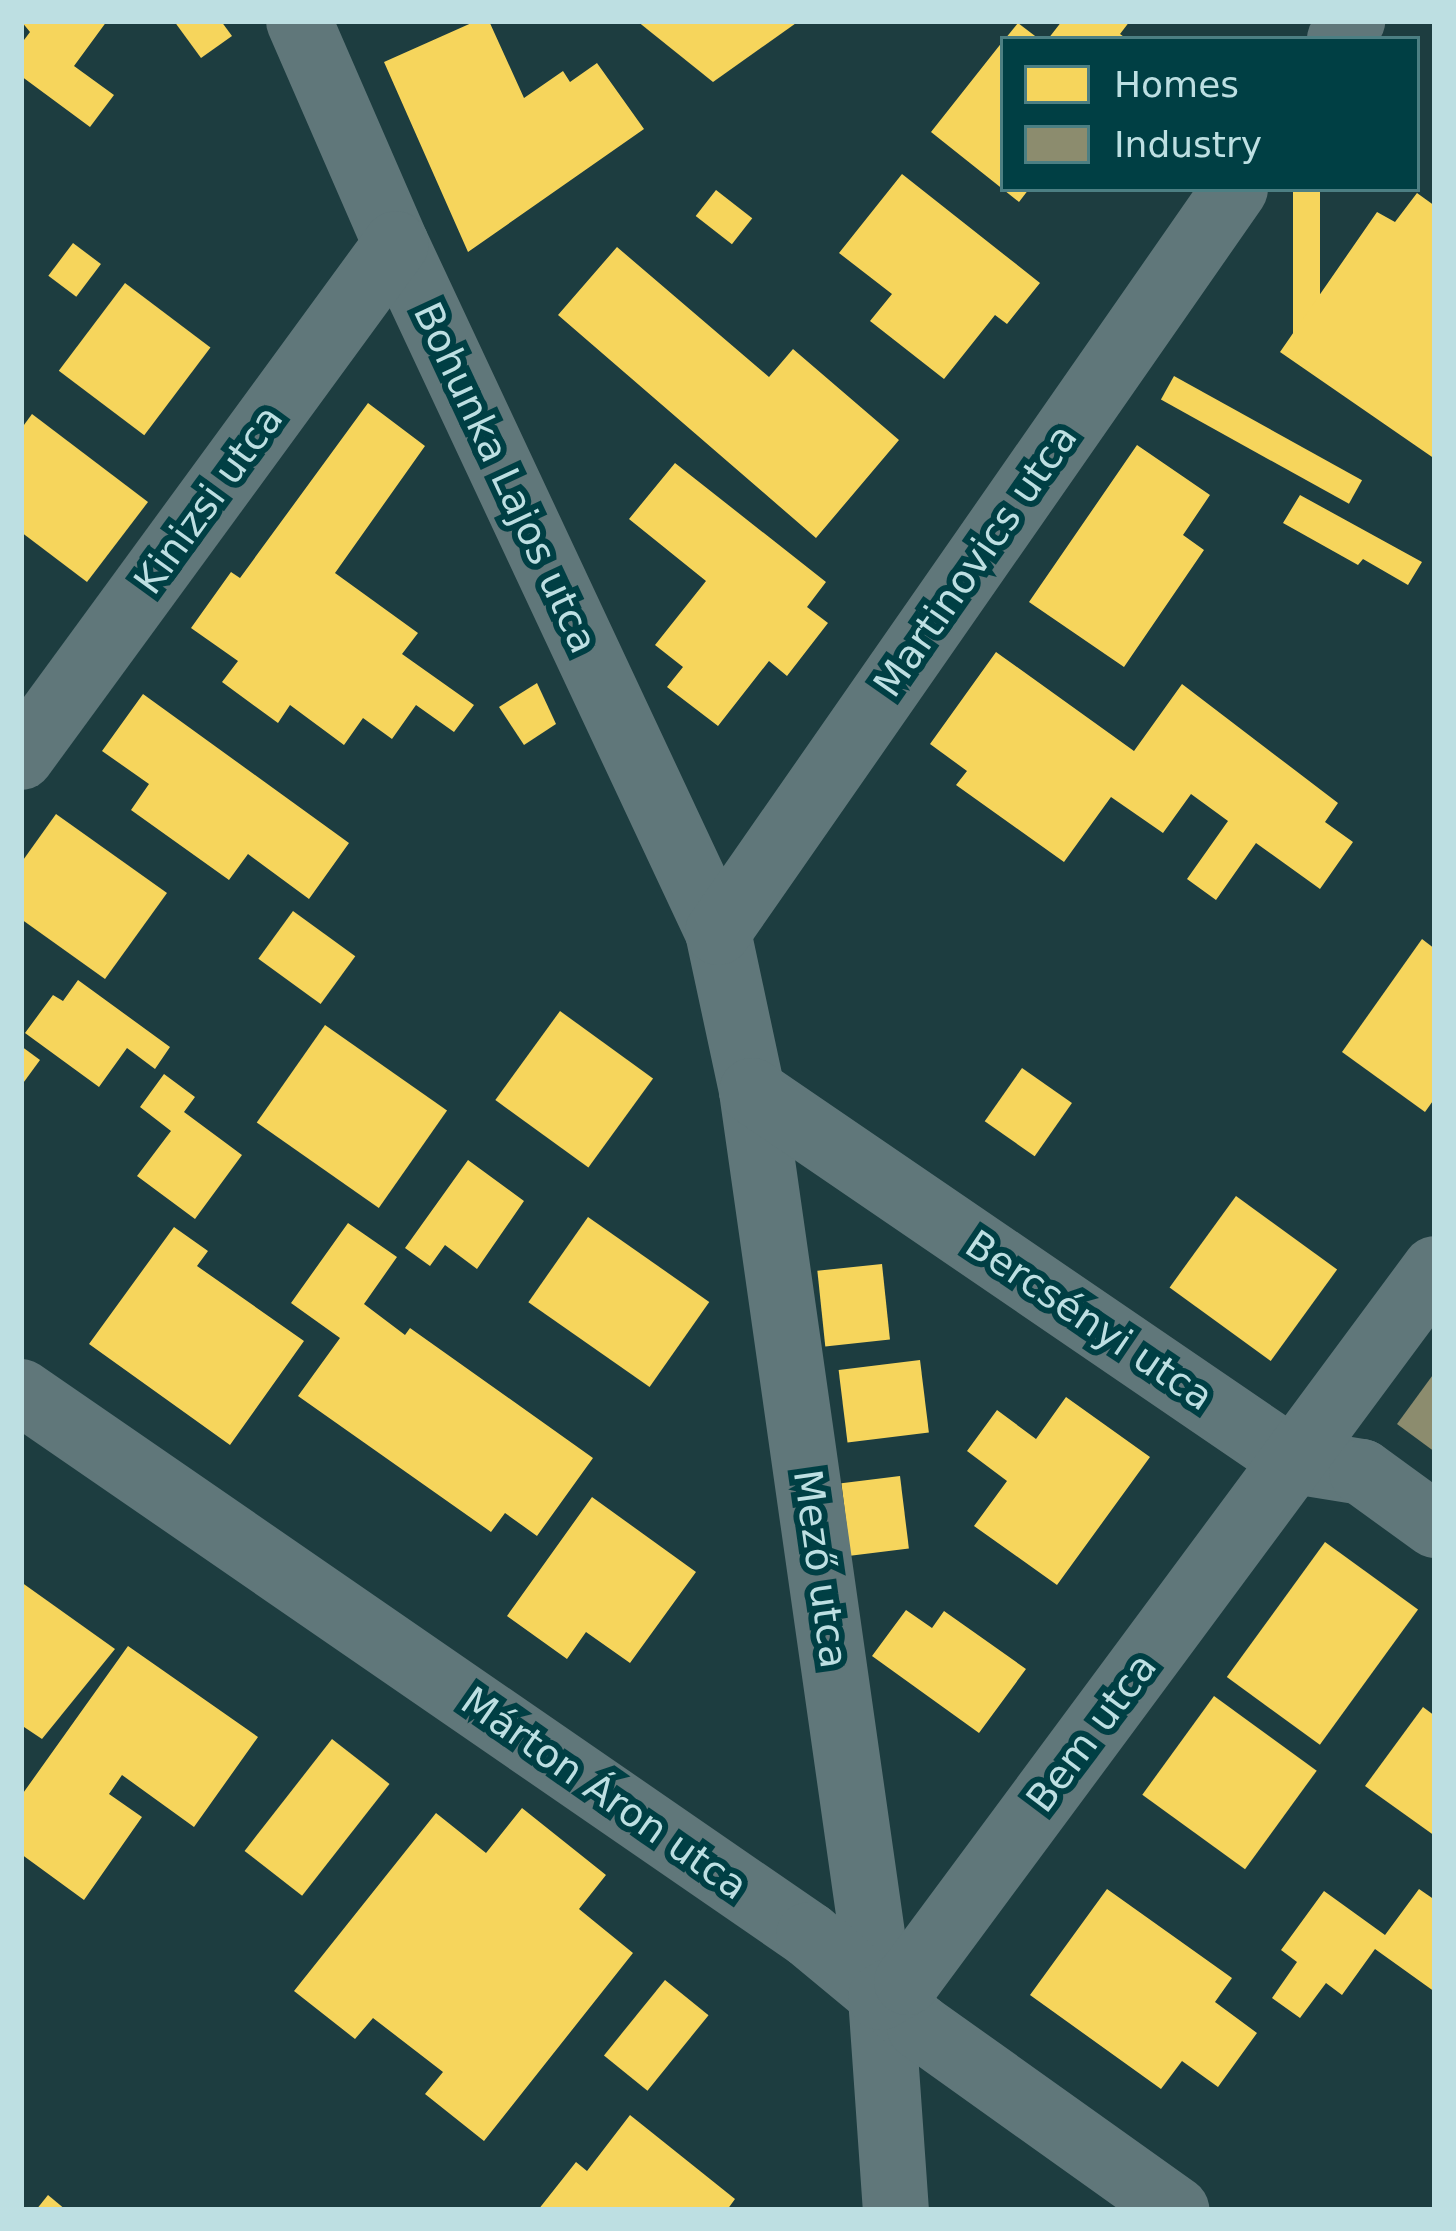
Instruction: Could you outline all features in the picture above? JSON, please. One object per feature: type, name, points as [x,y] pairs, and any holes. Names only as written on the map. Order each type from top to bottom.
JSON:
[{"type":"street","name":"Bohunka Lajos utca","points":[[299,21],[396,244],[718,932]]},
{"type":"street","name":"Martinovics utca","points":[[718,932],[1233,192]]},
{"type":"street","name":"Kinizsi utca","points":[[21,757],[396,244]]},
{"type":"street","name":"Mező utca","points":[[718,932],[752,1091],[881,1997],[896,2210]]},
{"type":"street","name":"Bercsényi utca","points":[[752,1091],[1294,1461],[1362,1472],[1435,1525]]},
{"type":"street","name":"Bem utca","points":[[881,1997],[907,1982],[1435,1269]]},
{"type":"street","name":"Márton Áron utca","points":[[21,1392],[808,1935],[881,1997],[1177,2210]]},
{"type":"building: Homes","points":[[21,21],[107,21],[74,66],[114,95],[90,127],[21,76],[21,44],[30,32]]},
{"type":"building: Homes","points":[[174,21],[221,21],[232,36],[201,58]]},
{"type":"building: Homes","points":[[476,21],[489,21],[524,98],[563,71],[570,82],[597,63],[644,129],[468,252],[384,62]]},
{"type":"building: Homes","points":[[637,21],[799,21],[713,82]]},
{"type":"building: Homes","points":[[1062,21],[1130,21],[1123,36],[1050,36]]},
{"type":"building: Homes","points":[[1018,23],[1035,36],[1007,36]]},
{"type":"building: Homes","points":[[1000,45],[1000,187],[931,132]]},
{"type":"building: Homes","points":[[902,174],[1040,283],[1007,324],[995,315],[944,379],[870,321],[892,294],[839,253]]},
{"type":"building: Homes","points":[[716,190],[752,218],[732,244],[696,216]]},
{"type":"building: Homes","points":[[1006,192],[1027,192],[1019,202]]},
{"type":"building: Homes","points":[[1293,192],[1320,192],[1320,349],[1293,349]]},
{"type":"building: Homes","points":[[1417,193],[1435,206],[1435,459],[1280,352],[1377,212],[1395,222]]},
{"type":"building: Homes","points":[[73,243],[101,264],[76,297],[48,276]]},
{"type":"building: Homes","points":[[617,247],[769,377],[793,349],[899,440],[816,538],[558,315]]},
{"type":"building: Homes","points":[[125,283],[210,347],[144,435],[59,371]]},
{"type":"building: Homes","points":[[1174,376],[1362,480],[1349,504],[1161,400]]},
{"type":"building: Homes","points":[[368,403],[425,446],[335,573],[418,633],[402,654],[474,705],[454,732],[416,705],[392,739],[363,718],[344,745],[290,705],[278,723],[222,682],[238,661],[191,628],[231,572],[240,578]]},
{"type":"building: Homes","points":[[32,414],[148,502],[87,582],[21,532],[21,429]]},
{"type":"building: Homes","points":[[1137,445],[1210,495],[1183,535],[1204,550],[1124,667],[1029,602]]},
{"type":"building: Homes","points":[[675,463],[826,582],[807,607],[828,623],[787,676],[769,661],[718,726],[667,687],[683,667],[655,645],[706,581],[629,519]]},
{"type":"building: Homes","points":[[1300,495],[1422,562],[1408,585],[1363,559],[1358,565],[1283,523]]},
{"type":"building: Homes","points":[[996,652],[1134,751],[1182,684],[1338,803],[1325,822],[1353,842],[1320,889],[1256,843],[1216,900],[1187,879],[1228,821],[1191,794],[1163,833],[1111,797],[1064,862],[956,785],[967,771],[930,744]]},
{"type":"building: Homes","points":[[537,683],[556,724],[524,745],[499,707]]},
{"type":"building: Homes","points":[[143,694],[349,843],[309,899],[248,854],[229,880],[131,810],[149,784],[102,751]]},
{"type":"building: Homes","points":[[56,814],[167,893],[105,979],[21,919],[21,863]]},
{"type":"building: Homes","points":[[293,911],[355,956],[321,1004],[258,959]]},
{"type":"building: Homes","points":[[1422,939],[1435,949],[1435,1098],[1425,1112],[1342,1052]]},
{"type":"building: Homes","points":[[78,980],[170,1047],[155,1069],[127,1048],[99,1087],[25,1033],[53,995],[63,1001]]},
{"type":"building: Homes","points":[[560,1011],[653,1079],[588,1168],[495,1100]]},
{"type":"building: Homes","points":[[325,1025],[447,1110],[379,1208],[257,1122]]},
{"type":"building: Homes","points":[[21,1046],[40,1060],[21,1086]]},
{"type":"building: Homes","points":[[1022,1068],[1072,1103],[1035,1156],[985,1121]]},
{"type":"building: Homes","points":[[164,1074],[195,1097],[184,1112],[242,1155],[195,1219],[137,1176],[171,1131],[140,1107]]},
{"type":"building: Homes","points":[[468,1160],[524,1201],[477,1269],[445,1245],[430,1266],[405,1248]]},
{"type":"building: Homes","points":[[1236,1196],[1337,1269],[1271,1361],[1170,1287]]},
{"type":"building: Homes","points":[[588,1217],[709,1302],[650,1387],[528,1302]]},
{"type":"building: Homes","points":[[348,1223],[397,1257],[364,1304],[405,1335],[410,1328],[593,1458],[537,1536],[505,1513],[491,1532],[298,1396],[340,1338],[291,1303]]},
{"type":"building: Homes","points":[[174,1227],[208,1251],[197,1266],[304,1341],[230,1445],[89,1344]]},
{"type":"building: Homes","points":[[882,1264],[890,1340],[825,1346],[817,1271]]},
{"type":"building: Homes","points":[[920,1360],[929,1432],[848,1442],[839,1370]]},
{"type":"building: Homes","points":[[1066,1397],[1150,1457],[1057,1585],[974,1526],[1007,1481],[967,1451],[997,1410],[1036,1439]]},
{"type":"building: Homes","points":[[900,1476],[909,1548],[850,1556],[841,1483]]},
{"type":"building: Homes","points":[[592,1497],[696,1572],[630,1663],[586,1632],[567,1659],[507,1616]]},
{"type":"building: Homes","points":[[1325,1542],[1418,1610],[1320,1745],[1227,1677]]},
{"type":"building: Homes","points":[[21,1582],[115,1649],[42,1739],[21,1725]]},
{"type":"building: Homes","points":[[906,1610],[932,1628],[944,1611],[1026,1669],[979,1733],[872,1656]]},
{"type":"building: Homes","points":[[128,1646],[258,1737],[194,1827],[122,1775],[109,1794],[142,1817],[84,1900],[21,1854],[21,1796]]},
{"type":"building: Homes","points":[[1214,1696],[1317,1771],[1245,1869],[1142,1795]]},
{"type":"building: Homes","points":[[1423,1707],[1435,1716],[1435,1836],[1365,1786]]},
{"type":"building: Homes","points":[[332,1739],[390,1784],[302,1896],[245,1851]]},
{"type":"building: Homes","points":[[522,1808],[606,1875],[579,1909],[633,1953],[484,2141],[425,2094],[443,2072],[373,2018],[355,2039],[294,1991],[436,1813],[486,1853]]},
{"type":"building: Homes","points":[[1107,1889],[1232,1978],[1215,2002],[1257,2033],[1218,2087],[1182,2061],[1161,2089],[1030,1995]]},
{"type":"building: Homes","points":[[1419,1889],[1435,1900],[1435,1992],[1375,1949],[1342,1995],[1326,1983],[1300,2018],[1272,1998],[1297,1962],[1281,1950],[1324,1891],[1385,1935]]},
{"type":"building: Homes","points":[[665,1980],[709,2015],[647,2091],[604,2055]]},
{"type":"building: Homes","points":[[630,2115],[735,2199],[727,2210],[538,2210],[576,2162],[587,2171]]},
{"type":"building: Homes","points":[[48,2195],[66,2210],[36,2210]]},
{"type":"building: Industry","points":[[1435,1372],[1435,1452],[1397,1424]]}]
